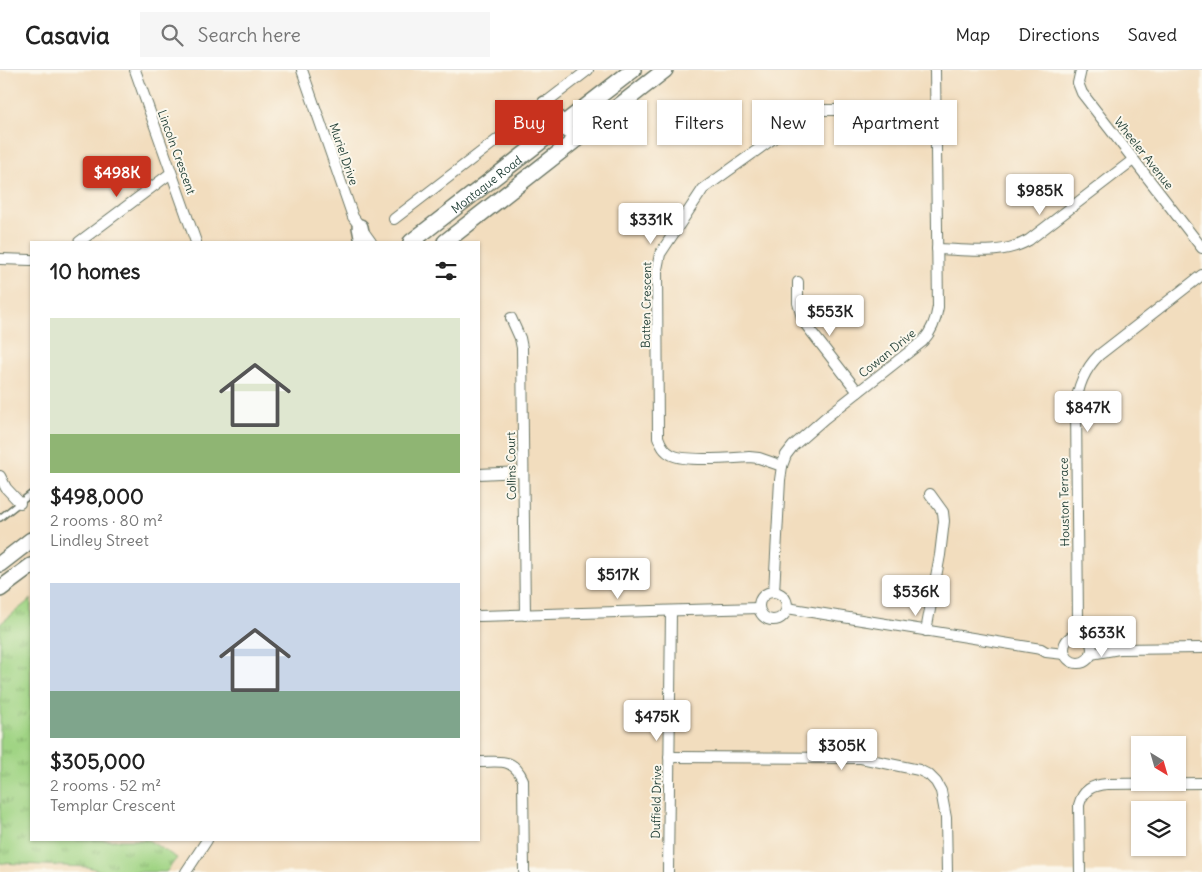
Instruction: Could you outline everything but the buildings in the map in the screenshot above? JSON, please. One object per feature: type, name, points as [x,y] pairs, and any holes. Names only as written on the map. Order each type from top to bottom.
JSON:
[{"type":"main road","name":"Montague Road","points":[[563,124],[633,70]]},
{"type":"main road","name":"Montague Road","points":[[627,100],[666,70]]},
{"type":"main road","points":[[563,126],[573,137]]},
{"type":"main road","name":"Montague Road","points":[[446,241],[573,142]]},
{"type":"main road","name":"Montague Road","points":[[412,241],[536,145]]},
{"type":"main road","points":[[360,227],[363,241]]},
{"type":"main road","points":[[0,564],[30,541]]},
{"type":"main road","points":[[0,589],[30,567]]},
{"type":"street","name":"Lincoln Crescent","points":[[135,70],[196,241]]},
{"type":"street","name":"Muriel Drive","points":[[302,70],[353,217],[370,241]]},
{"type":"street","points":[[550,100],[588,70]]},
{"type":"street","name":"Cowan Drive","points":[[935,70],[936,100]]},
{"type":"street","name":"Wheeler Avenue","points":[[1081,70],[1078,78],[1080,89],[1202,248]]},
{"type":"street","name":"Batten Crescent","points":[[782,466],[759,458],[679,458],[666,451],[661,445],[658,437],[657,269],[660,254],[703,189],[806,115],[814,111],[834,110]]},
{"type":"street","points":[[394,219],[495,142]]},
{"type":"street","name":"Cowan Drive","points":[[774,592],[782,466],[786,455],[801,438],[923,341],[929,334],[936,318],[938,307],[936,145]]},
{"type":"street","points":[[937,249],[1002,250],[1019,246],[1133,160]]},
{"type":"street","points":[[80,241],[171,173]]},
{"type":"street","points":[[0,259],[30,260]]},
{"type":"street","name":"Houston Terrace","points":[[1076,635],[1078,620],[1076,407],[1078,389],[1099,355],[1202,275]]},
{"type":"street","points":[[798,282],[798,303],[803,321],[858,392]]},
{"type":"street","name":"Collins Court","points":[[511,318],[520,338],[522,348],[525,615]]},
{"type":"street","points":[[480,474],[523,472]]},
{"type":"street","points":[[0,476],[6,488],[20,503]]},
{"type":"street","points":[[926,631],[940,555],[944,521],[943,512],[930,494]]},
{"type":"street","points":[[774,592],[785,598],[788,608],[782,618],[771,620],[762,615],[759,608],[761,599],[765,595],[774,592]]},
{"type":"street","points":[[480,616],[759,608]]},
{"type":"street","points":[[788,608],[1041,649],[1064,649]]},
{"type":"street","name":"Duffield Drive","points":[[668,872],[671,611]]},
{"type":"street","points":[[1076,635],[1085,636],[1091,648],[1086,661],[1076,664],[1070,662],[1064,649],[1069,638],[1076,635]]},
{"type":"street","points":[[1091,648],[1202,648]]},
{"type":"street","points":[[670,757],[861,758],[918,770],[929,775],[941,791],[946,818],[947,872]]},
{"type":"street","points":[[480,762],[507,762],[514,765],[520,771],[524,780],[524,872]]},
{"type":"street","points":[[1080,872],[1079,805],[1081,798],[1089,789],[1096,785],[1107,784],[1202,783]]},
{"type":"street","points":[[186,872],[206,841]]},
{"type":"lane","points":[[0,518],[30,495]]},
{"type":"green space","points":[[30,600],[30,841],[150,841],[177,858],[166,872],[104,872],[88,867],[0,863],[0,624]]}]
